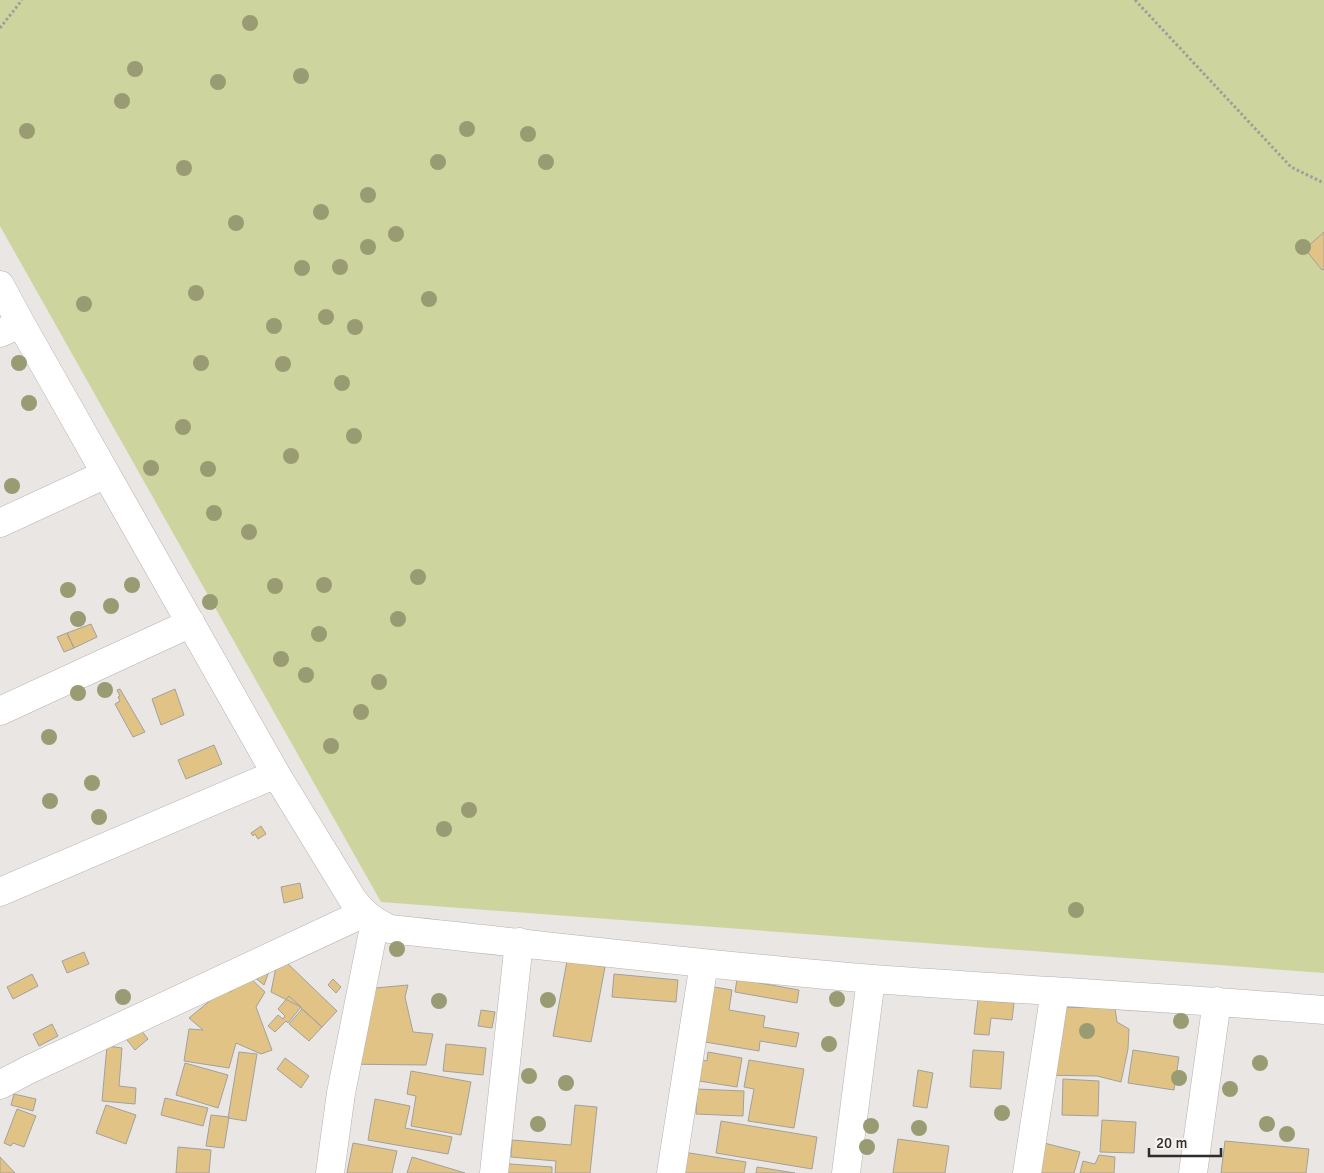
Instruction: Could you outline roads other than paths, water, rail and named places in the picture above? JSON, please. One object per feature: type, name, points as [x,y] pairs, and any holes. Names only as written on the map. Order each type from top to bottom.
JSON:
[{"type":"street","points":[[0,285],[10,329],[106,474],[276,774],[353,900],[369,918],[390,929],[704,963],[871,979],[1217,1001],[1324,1010]]},
{"type":"street","points":[[0,523],[106,474]]},
{"type":"street","points":[[0,710],[191,622]]},
{"type":"street","points":[[0,892],[276,774]]},
{"type":"street","points":[[0,1085],[28,1070],[369,918]]},
{"type":"street","points":[[330,1173],[369,918]]},
{"type":"street","points":[[494,1173],[519,942]]},
{"type":"street","points":[[671,1173],[704,963]]},
{"type":"street","points":[[846,1173],[871,979]]},
{"type":"street","points":[[1027,1173],[1055,991]]},
{"type":"street","points":[[1193,1173],[1217,1001]]}]
